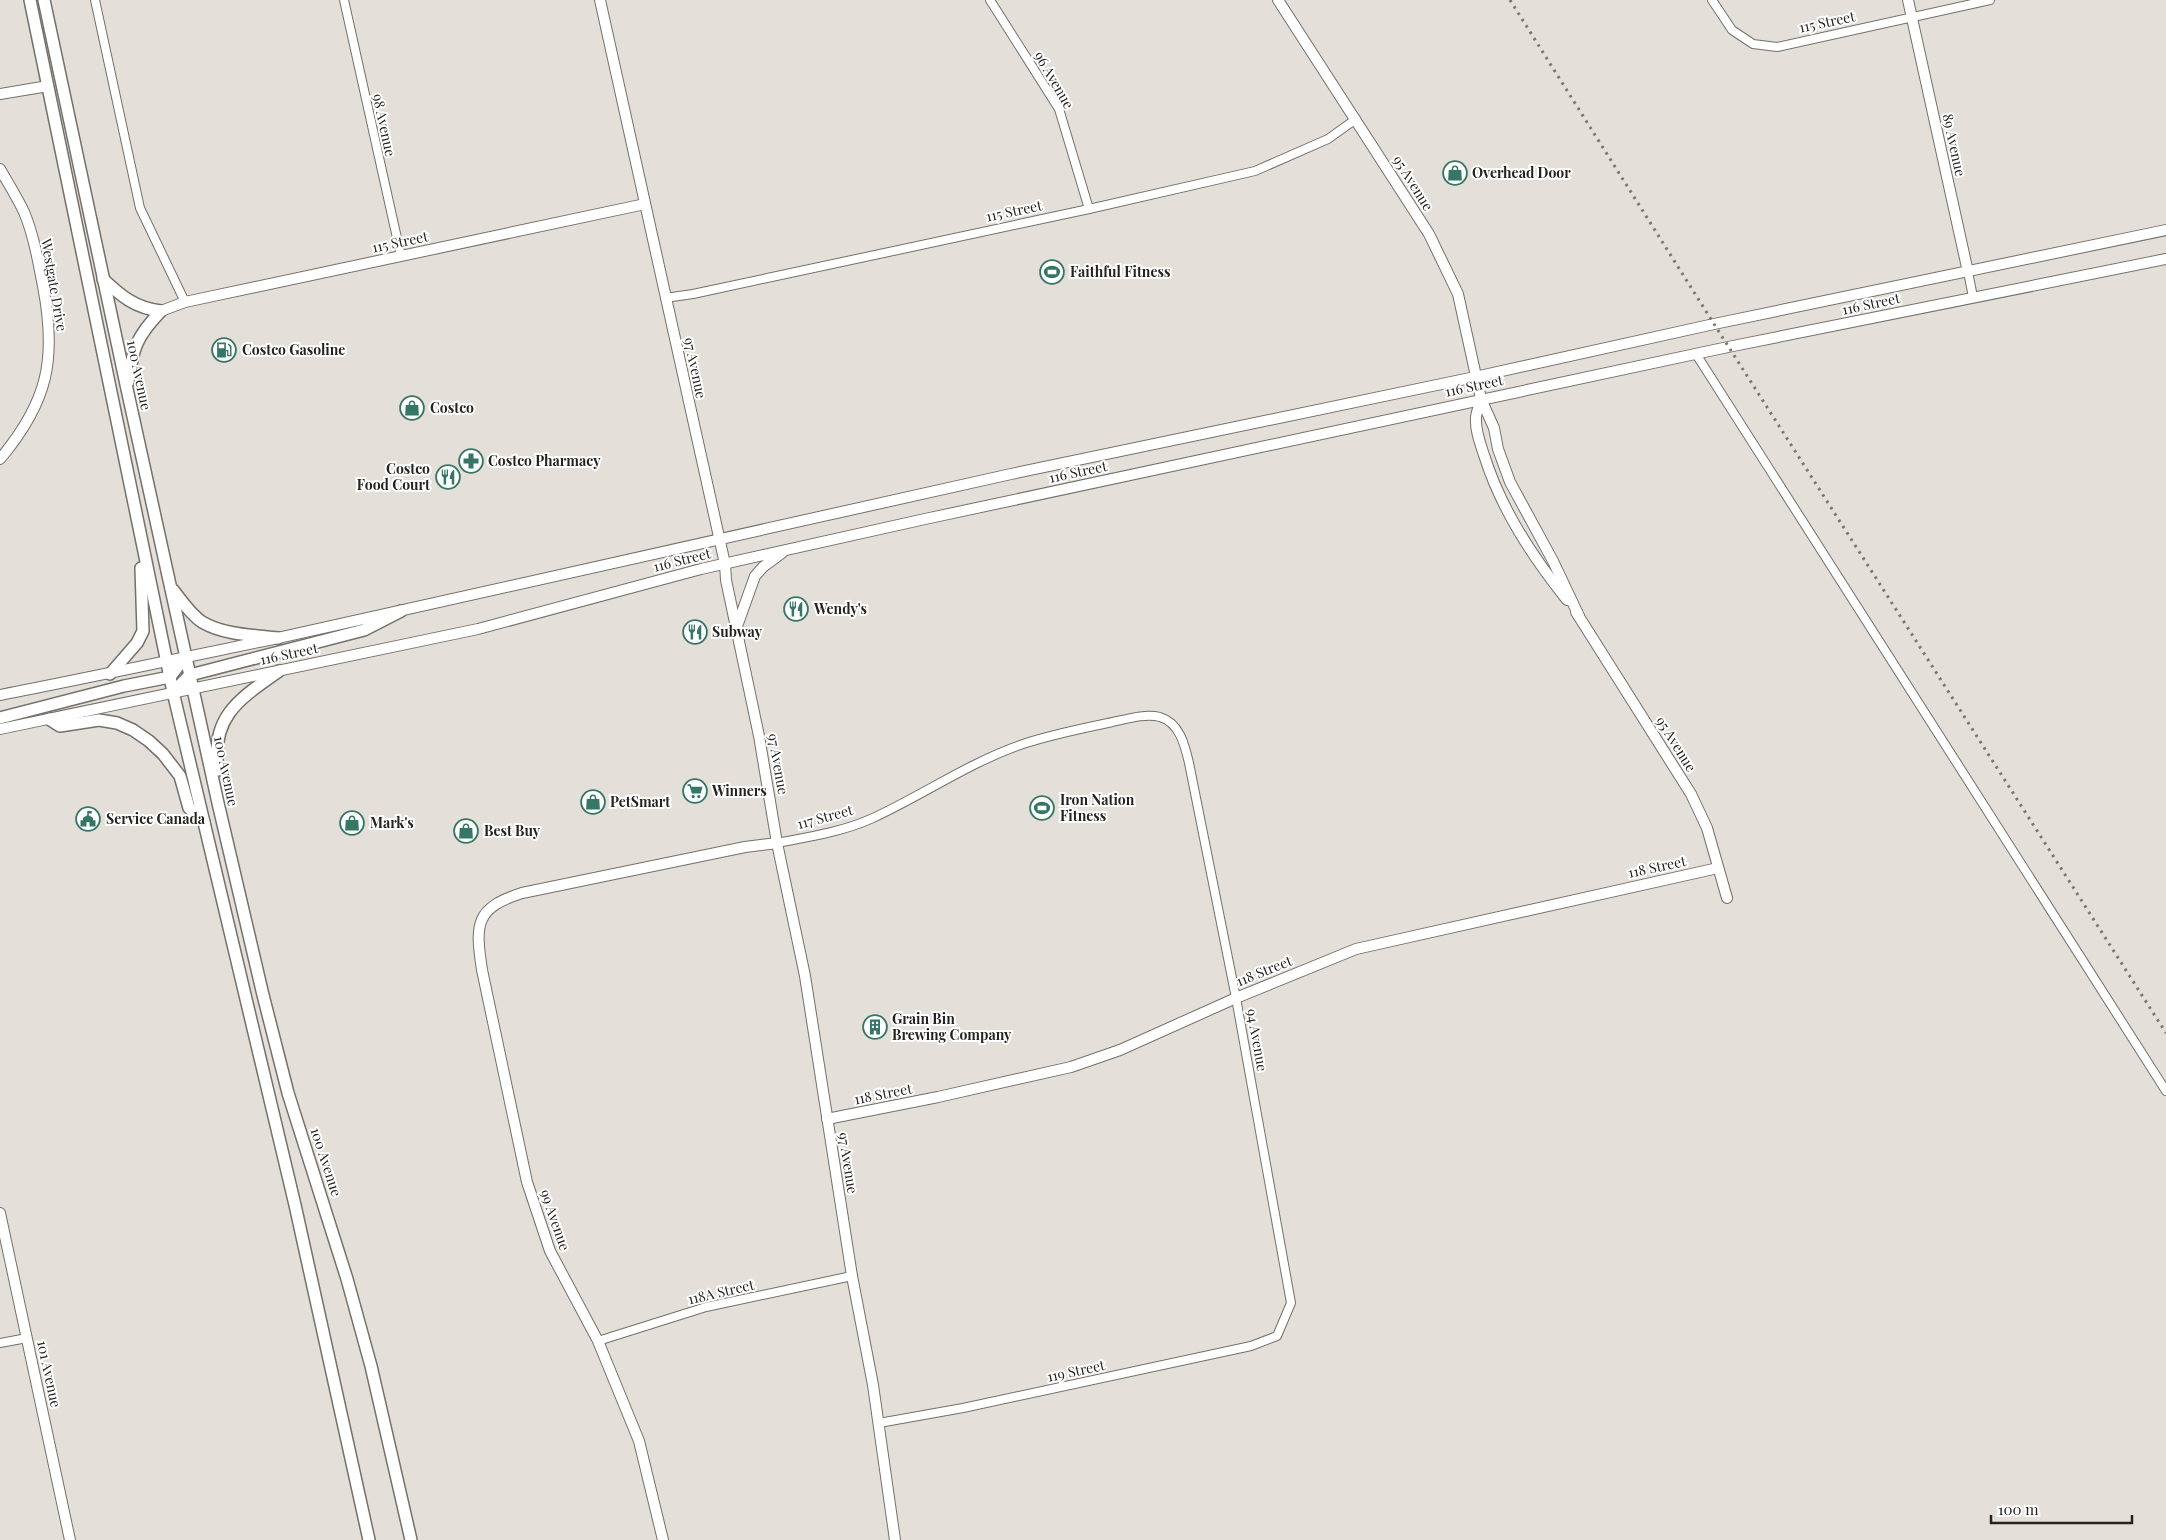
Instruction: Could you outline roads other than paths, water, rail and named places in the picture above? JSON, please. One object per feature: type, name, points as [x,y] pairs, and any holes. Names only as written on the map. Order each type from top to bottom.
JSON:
[{"type":"main road","points":[[30,0],[173,692],[318,1306],[369,1540]]},
{"type":"main road","name":"100 Avenue","points":[[44,0],[126,389],[218,803],[263,995],[288,1093],[348,1279],[372,1366],[411,1540]]},
{"type":"main road","points":[[103,279],[130,302],[147,309],[161,311]]},
{"type":"main road","points":[[126,389],[132,354],[138,340],[144,328],[161,311]]},
{"type":"main road","points":[[110,674],[138,643],[143,631],[140,534]]},
{"type":"main road","points":[[171,586],[190,612],[201,621],[230,632],[278,638]]},
{"type":"main road","points":[[173,692],[190,675],[364,630],[401,611]]},
{"type":"main road","points":[[0,718],[124,686],[170,677],[186,656]]},
{"type":"main road","points":[[218,803],[220,788],[216,755],[220,730],[229,713],[240,699],[279,671]]},
{"type":"main road","points":[[49,719],[60,726],[99,720],[117,723],[133,730],[163,754],[180,776],[189,808],[204,822]]},
{"type":"street","points":[[95,0],[140,208],[184,302]]},
{"type":"street","name":"98 Avenue","points":[[344,0],[401,256]]},
{"type":"street","name":"97 Avenue","points":[[600,0],[725,564],[726,580],[759,736],[777,843],[805,976],[852,1276],[879,1424],[895,1540]]},
{"type":"street","name":"96 Avenue","points":[[990,0],[1059,109],[1089,209]]},
{"type":"street","name":"95 Avenue","points":[[1278,0],[1429,234],[1458,294],[1481,399],[1494,428],[1498,449],[1510,482],[1553,561],[1579,616]]},
{"type":"street","name":"115 Street","points":[[1712,0],[1732,30],[1753,44],[1777,47],[1990,0]]},
{"type":"street","name":"89 Avenue","points":[[1908,0],[1973,297]]},
{"type":"street","points":[[0,94],[48,86]]},
{"type":"street","name":"115 Street","points":[[665,298],[703,292],[1089,209],[1255,171],[1328,139],[1356,119]]},
{"type":"street","name":"Westgate Drive","points":[[0,169],[24,212],[34,239],[49,318],[50,353],[44,387],[30,420],[20,436],[0,459]]},
{"type":"street","name":"115 Street","points":[[161,311],[184,302],[645,204]]},
{"type":"street","name":"116 Street","points":[[0,695],[110,674],[166,660],[278,638],[637,558],[718,538],[1011,474],[2166,230]]},
{"type":"street","name":"116 Street","points":[[0,729],[478,629],[725,564],[1481,399],[2166,259]]},
{"type":"street","points":[[1696,354],[2166,1091]]},
{"type":"street","name":"95 Avenue","points":[[1481,399],[1476,418],[1478,436],[1488,469],[1501,499],[1518,532],[1542,569],[1579,616],[1691,794],[1706,828],[1727,898]]},
{"type":"street","points":[[736,629],[755,576],[762,567],[785,551]]},
{"type":"street","name":"117 Street","points":[[480,922],[492,906],[501,900],[522,893],[745,847],[832,832],[871,818],[1022,744],[1128,718],[1151,716],[1170,722]]},
{"type":"street","name":"94 Avenue","points":[[1170,722],[1182,738],[1189,763],[1236,998],[1291,1303],[1277,1336]]},
{"type":"street","name":"118 Street","points":[[828,1119],[938,1098],[1071,1067],[1120,1050],[1236,998],[1356,949],[1718,868]]},
{"type":"street","name":"99 Avenue","points":[[480,922],[478,943],[482,970],[527,1182],[550,1251],[598,1341],[639,1441],[663,1540]]},
{"type":"street","name":"101 Avenue","points":[[0,1213],[70,1540]]},
{"type":"street","name":"118A Street","points":[[598,1341],[706,1307],[852,1276]]},
{"type":"street","name":"119 Street","points":[[879,1424],[963,1408],[1251,1346],[1277,1336]]},
{"type":"street","points":[[0,1343],[27,1338]]},
{"type":"railway","points":[[1510,0],[2166,1033]]},
{"type":"place","name":"Overhead Door","points":[[1455,173]]},
{"type":"place","name":"Faithful Fitness","points":[[1052,272]]},
{"type":"place","name":"Costco Gasoline","points":[[224,350]]},
{"type":"place","name":"Costco","points":[[412,408]]},
{"type":"place","name":"Costco Pharmacy","points":[[471,461]]},
{"type":"place","name":"Costco Food Court","points":[[448,477]]},
{"type":"place","name":"Wendy's","points":[[796,609]]},
{"type":"place","name":"Subway","points":[[695,632]]},
{"type":"place","name":"Winners","points":[[695,791]]},
{"type":"place","name":"PetSmart","points":[[593,802]]},
{"type":"place","name":"Iron Nation Fitness","points":[[1042,808]]},
{"type":"place","name":"Service Canada","points":[[88,819]]},
{"type":"place","name":"Mark's","points":[[352,823]]},
{"type":"place","name":"Best Buy","points":[[466,831]]},
{"type":"place","name":"Grain Bin Brewing Company","points":[[875,1027]]}]
